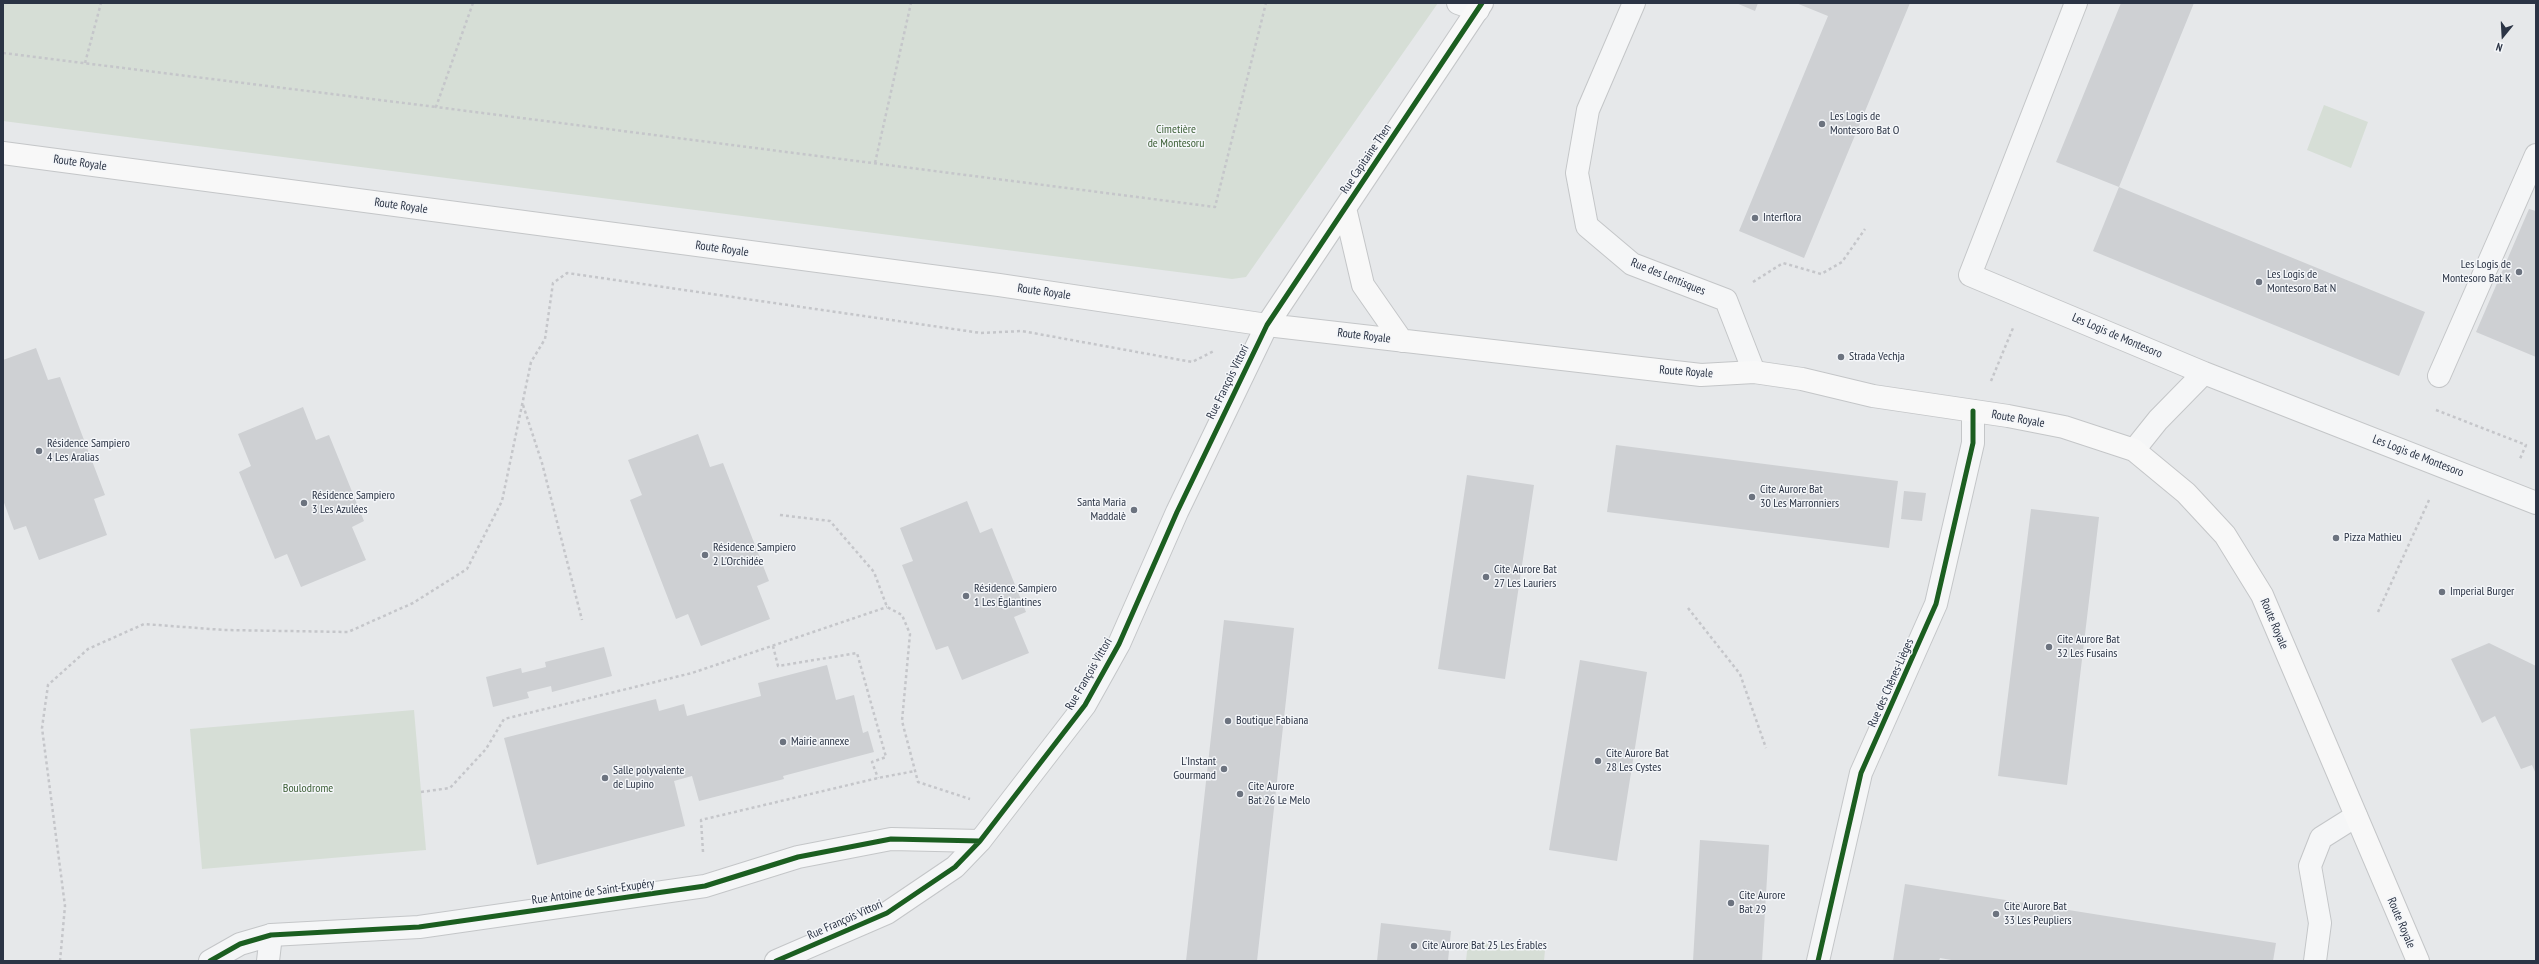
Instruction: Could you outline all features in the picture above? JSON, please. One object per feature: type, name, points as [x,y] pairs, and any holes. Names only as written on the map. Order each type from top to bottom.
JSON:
[{"type":"main road","name":"Rue Capitaine Then","points":[[1267,325],[1345,208],[1473,5]]},
{"type":"main road","name":"Route Royale","points":[[3,153],[999,285],[1267,325],[1701,375],[1754,372],[1802,378],[1873,396],[1980,412],[2064,427],[2134,450],[2186,493],[2225,534],[2262,595],[2418,961]]},
{"type":"main road","points":[[1345,208],[1363,285],[1402,341]]},
{"type":"street","name":"Rue des Lentisques","points":[[1634,3],[1588,110],[1576,173],[1586,226],[1632,264],[1726,300],[1754,372]]},
{"type":"street","name":"Les Logis de Montesoro","points":[[2076,3],[1970,275],[2204,372],[2536,503]]},
{"type":"street","points":[[2439,376],[2536,155]]},
{"type":"street","name":"Rue François Vittori","points":[[776,961],[887,913],[955,867],[980,841],[1085,705],[1119,644],[1186,491],[1267,325]]},
{"type":"street","points":[[2134,450],[2158,420],[2204,372]]},
{"type":"street","name":"Rue des Chênes-Lièges","points":[[1818,961],[1861,773],[1936,604],[1980,412]]},
{"type":"street","points":[[2316,961],[2320,923],[2310,866],[2321,838],[2356,816]]},
{"type":"street","name":"Rue Antoine de Saint-Exupéry","points":[[210,961],[240,944],[271,934],[419,927],[705,886],[798,857],[890,839],[980,841]]},
{"type":"street","points":[[268,961],[271,934]]},
{"type":"path","points":[[86,64],[101,3]]},
{"type":"path","points":[[436,107],[473,3]]},
{"type":"path","points":[[875,163],[911,3]]},
{"type":"path","points":[[3,53],[1215,207],[1266,3]]},
{"type":"path","points":[[1783,263],[1821,274],[1842,262],[1865,229]]},
{"type":"path","points":[[60,961],[65,906],[42,728],[48,685],[88,649],[144,624],[224,630],[348,632],[412,603],[467,569],[502,502],[531,362],[545,339],[553,284],[567,273],[981,333],[1022,331],[1192,362],[1219,349]]},
{"type":"path","points":[[1980,412],[2026,298]]},
{"type":"path","points":[[2439,376],[2428,407],[2526,445],[2505,491]]},
{"type":"path","points":[[523,404],[542,464],[582,620]]},
{"type":"path","points":[[2378,612],[2444,467]]},
{"type":"path","points":[[780,515],[830,521],[874,572],[887,607]]},
{"type":"path","points":[[421,792],[450,788],[486,749],[504,718],[692,673],[887,607],[902,614],[910,634],[902,721],[918,782],[1003,811]]},
{"type":"path","points":[[1688,608],[1740,674],[1766,748]]},
{"type":"path","points":[[773,646],[778,666],[858,653],[886,757],[872,762],[878,778]]},
{"type":"path","points":[[705,886],[701,820],[878,778],[915,771]]},
{"type":"green space","name":"Cimetière de Montesoru","points":[[3,3],[1438,3],[1246,277],[1232,279],[3,121]]},
{"type":"green space","points":[[2324,105],[2368,122],[2351,168],[2307,150]]},
{"type":"green space","name":"Boulodrome","points":[[414,710],[426,850],[202,869],[190,729]]},
{"type":"green space","points":[[1468,942],[1545,950],[1544,961],[1466,961]]},
{"type":"building","points":[[1736,3],[1758,3],[1755,11]]},
{"type":"building","name":"Les Logis de Montesoro Bat O","points":[[1796,3],[1910,3],[1804,258],[1739,231],[1828,16]]},
{"type":"building","points":[[2121,3],[2194,3],[2119,187],[2056,162]]},
{"type":"building","name":"Les Logis de Montesoro Bat N","points":[[2119,187],[2425,312],[2399,376],[2093,251]]},
{"type":"building","name":"Les Logis de Montesoro Bat K","points":[[2529,209],[2536,211],[2536,357],[2476,332]]},
{"type":"building","name":"Résidence Sampiero 4 Les Aralias","points":[[36,348],[48,380],[60,377],[105,495],[94,499],[107,535],[39,560],[26,526],[14,530],[3,500],[3,360]]},
{"type":"building","name":"Résidence Sampiero 3 Les Azulées","points":[[303,407],[316,440],[329,435],[364,521],[352,527],[366,560],[301,587],[287,554],[275,559],[239,472],[251,466],[238,434]]},
{"type":"building","name":"Résidence Sampiero 2 L'Orchidée","points":[[698,434],[710,467],[723,463],[769,581],[757,586],[770,619],[701,646],[688,614],[676,619],[630,500],[642,495],[628,460]]},
{"type":"building","name":"Cite Aurore Bat 30 Les Marronniers","points":[[1616,445],[1898,481],[1889,548],[1607,512]]},
{"type":"building","name":"Cite Aurore Bat 27 Les Lauriers","points":[[1467,475],[1534,485],[1505,679],[1438,669]]},
{"type":"building","points":[[1904,491],[1926,493],[1922,521],[1901,519]]},
{"type":"building","name":"Résidence Sampiero 1 Les Églantines","points":[[967,501],[980,533],[992,528],[1026,612],[1014,617],[1029,653],[962,680],[948,646],[936,650],[902,565],[913,561],[900,528]]},
{"type":"building","name":"Cite Aurore Bat 32 Les Fusains","points":[[2031,509],[2099,517],[2067,785],[1998,776]]},
{"type":"building","name":"Cite Aurore Bat 26 Le Melo","points":[[1224,620],[1294,628],[1257,961],[1186,961]]},
{"type":"building","points":[[2489,643],[2536,666],[2536,774],[2532,765],[2521,769],[2495,716],[2482,723],[2451,659]]},
{"type":"building","points":[[604,647],[612,676],[552,692],[551,686],[527,692],[529,698],[493,707],[486,677],[521,668],[522,673],[546,667],[545,662]]},
{"type":"building","name":"Cite Aurore Bat 28 Les Cystes","points":[[1580,660],[1647,672],[1617,861],[1549,850]]},
{"type":"building","points":[[827,665],[836,700],[854,695],[863,733],[868,731],[874,752],[783,776],[784,779],[699,801],[692,776],[674,781],[685,826],[537,865],[504,738],[656,699],[659,711],[684,704],[687,716],[761,696],[758,683]]},
{"type":"building","name":"Cite Aurore Bat 29","points":[[1700,840],[1769,845],[1762,961],[1693,961]]},
{"type":"building","name":"Cite Aurore Bat 33 Les Peupliers","points":[[1905,884],[2276,943],[2273,961],[1957,961],[1940,958],[1939,961],[1893,961]]},
{"type":"building","name":"Cite Aurore Bat 25 Les Érables","points":[[1381,923],[1451,931],[1448,961],[1377,961]]},
{"type":"cycle path","points":[[776,961],[887,913],[955,867],[980,841],[1085,705],[1119,644],[1177,512],[1267,325],[1482,3]]},
{"type":"cycle path","points":[[1818,961],[1861,773],[1936,604],[1973,443],[1973,411]]},
{"type":"cycle path","points":[[210,961],[240,944],[271,935],[419,927],[705,886],[798,857],[891,839],[980,841]]},
{"type":"place","name":"Les Logis de Montesoro Bat O","points":[[1822,124]]},
{"type":"place","name":"Interflora","points":[[1755,218]]},
{"type":"place","name":"Les Logis de Montesoro Bat K","points":[[2519,272]]},
{"type":"place","name":"Les Logis de Montesoro Bat N","points":[[2259,282]]},
{"type":"place","name":"Strada Vechja","points":[[1841,357]]},
{"type":"place","name":"Résidence Sampiero 4 Les Aralias","points":[[39,451]]},
{"type":"place","name":"Cite Aurore Bat 30 Les Marronniers","points":[[1752,497]]},
{"type":"place","name":"Résidence Sampiero 3 Les Azulées","points":[[304,503]]},
{"type":"place","name":"Santa Maria Maddalè","points":[[1134,510]]},
{"type":"place","name":"Pizza Mathieu","points":[[2336,538]]},
{"type":"place","name":"Résidence Sampiero 2 L'Orchidée","points":[[705,555]]},
{"type":"place","name":"Cite Aurore Bat 27 Les Lauriers","points":[[1486,577]]},
{"type":"place","name":"Imperial Burger","points":[[2442,592]]},
{"type":"place","name":"Résidence Sampiero 1 Les Églantines","points":[[966,596]]},
{"type":"place","name":"Cite Aurore Bat 32 Les Fusains","points":[[2049,647]]},
{"type":"place","name":"Boutique Fabiana","points":[[1228,721]]},
{"type":"place","name":"Mairie annexe","points":[[783,742]]},
{"type":"place","name":"Cite Aurore Bat 28 Les Cystes","points":[[1598,761]]},
{"type":"place","name":"L'Instant Gourmand","points":[[1224,769]]},
{"type":"place","name":"Salle polyvalente de Lupino","points":[[605,778]]},
{"type":"place","name":"Cite Aurore Bat 26 Le Melo","points":[[1240,794]]},
{"type":"place","name":"Cite Aurore Bat 29","points":[[1731,903]]},
{"type":"place","name":"Cite Aurore Bat 33 Les Peupliers","points":[[1996,914]]},
{"type":"place","name":"Cite Aurore Bat 25 Les Érables","points":[[1414,946]]}]
